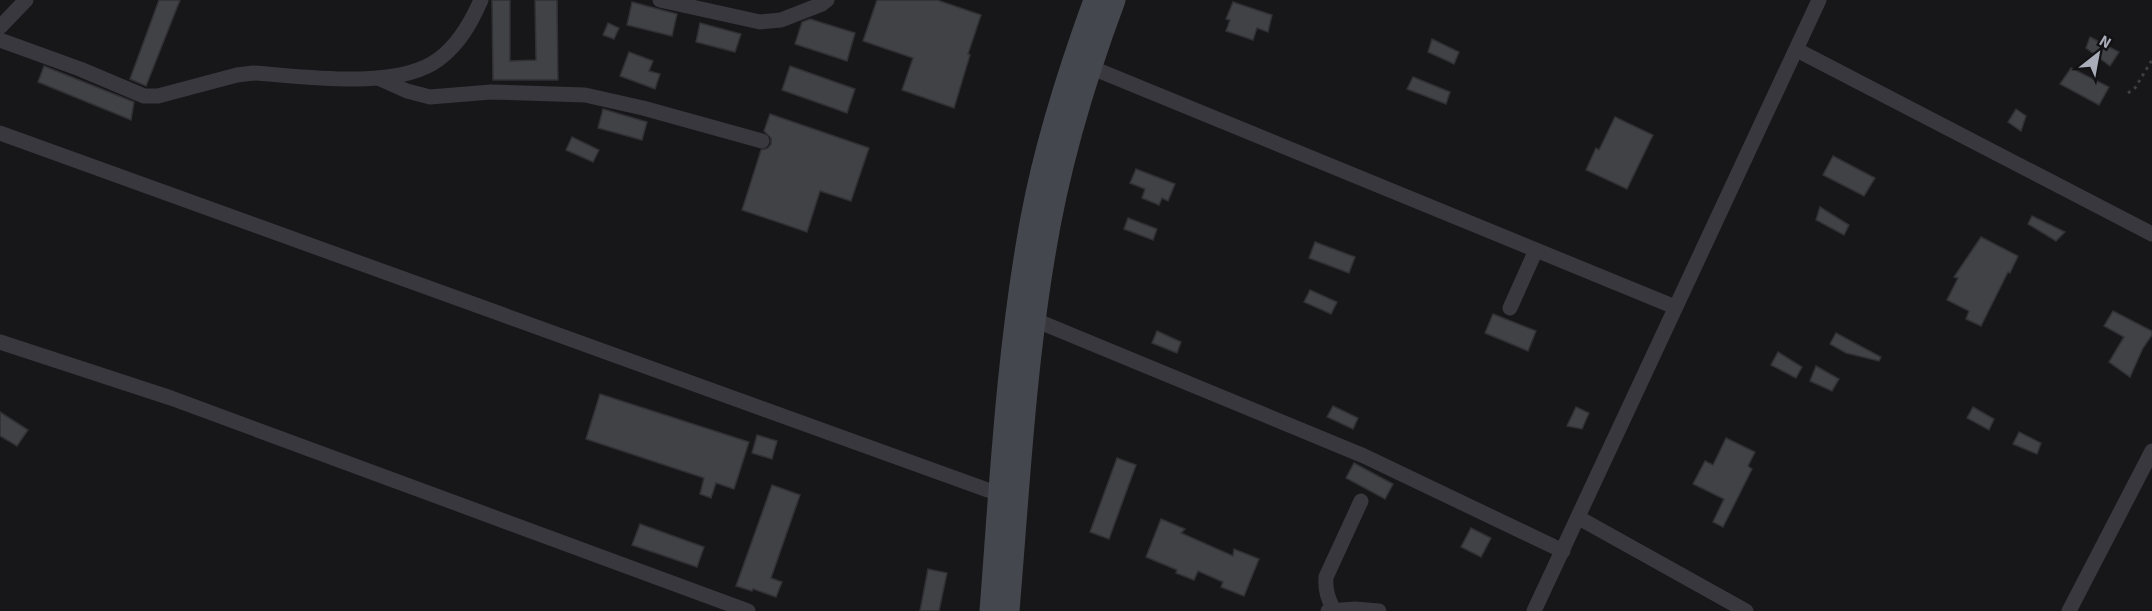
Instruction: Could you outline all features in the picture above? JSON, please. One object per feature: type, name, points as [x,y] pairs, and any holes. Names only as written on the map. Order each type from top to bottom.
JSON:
[{"type":"main road","points":[[1009,611],[1009,498],[1019,290],[1031,216],[1051,129],[1094,0]]},
{"type":"main road","points":[[990,611],[1055,201],[1090,67],[1115,0]]},
{"type":"street","points":[[0,27],[27,0]]},
{"type":"street","points":[[0,40],[80,69],[144,96],[158,96],[237,75],[254,73],[355,79],[378,78],[418,70],[437,61],[455,45],[471,22],[481,0]]},
{"type":"street","points":[[660,0],[760,22],[781,20],[827,0]]},
{"type":"street","points":[[1534,611],[1819,0]]},
{"type":"street","points":[[1797,50],[2152,234]]},
{"type":"street","points":[[1090,67],[1675,307]]},
{"type":"street","points":[[378,78],[407,91],[430,97],[491,92],[585,95],[643,108],[762,141]]},
{"type":"street","points":[[0,133],[1009,498]]},
{"type":"street","points":[[1510,308],[1536,250]]},
{"type":"street","points":[[1035,320],[1364,456],[1563,551]]},
{"type":"street","points":[[0,342],[171,398],[748,611]]},
{"type":"street","points":[[2069,611],[2152,451]]},
{"type":"street","points":[[1361,501],[1326,578],[1325,587],[1331,610],[1379,611]]},
{"type":"street","points":[[1579,518],[1746,611]]},
{"type":"path","points":[[2128,93],[2135,88],[2152,60]]},
{"type":"building","points":[[159,0],[180,0],[146,86],[130,79]]},
{"type":"building","points":[[492,0],[510,0],[510,61],[536,60],[535,0],[557,0],[558,80],[493,80]]},
{"type":"building","points":[[877,0],[937,0],[981,15],[954,108],[902,90],[913,58],[863,41]]},
{"type":"building","points":[[632,2],[677,14],[672,36],[627,25]]},
{"type":"building","points":[[1233,2],[1272,15],[1268,32],[1257,28],[1253,40],[1226,31],[1230,20],[1226,19]]},
{"type":"building","points":[[810,19],[855,33],[847,61],[795,44],[802,22]]},
{"type":"building","points":[[608,23],[619,28],[614,39],[603,35]]},
{"type":"building","points":[[700,23],[741,34],[735,52],[696,42]]},
{"type":"building","points":[[2090,37],[2119,52],[2110,66],[2086,48]]},
{"type":"building","points":[[1432,39],[1459,52],[1454,64],[1428,52]]},
{"type":"building","points":[[629,52],[653,61],[649,71],[660,74],[655,89],[620,76]]},
{"type":"building","points":[[44,66],[134,102],[131,120],[38,82]]},
{"type":"building","points":[[790,66],[855,89],[847,113],[782,90]]},
{"type":"building","points":[[2071,68],[2109,87],[2099,105],[2060,84]]},
{"type":"building","points":[[1413,77],[1450,92],[1446,104],[1407,89]]},
{"type":"building","points":[[603,109],[647,122],[642,140],[598,128]]},
{"type":"building","points":[[2016,109],[2026,116],[2021,131],[2008,122]]},
{"type":"building","points":[[770,114],[869,148],[851,201],[820,191],[807,232],[742,210],[761,150],[768,148],[771,144],[771,138],[764,131]]},
{"type":"building","points":[[1615,117],[1653,135],[1627,189],[1586,170],[1596,148],[1599,150]]},
{"type":"building","points":[[572,137],[599,150],[593,162],[566,150]]},
{"type":"building","points":[[1833,156],[1875,178],[1864,196],[1823,175]]},
{"type":"building","points":[[1136,169],[1175,184],[1168,201],[1162,198],[1159,205],[1142,198],[1145,189],[1130,183]]},
{"type":"building","points":[[1820,207],[1849,225],[1844,235],[1816,220]]},
{"type":"building","points":[[2032,216],[2065,232],[2056,241],[2028,224]]},
{"type":"building","points":[[1128,218],[1157,229],[1153,240],[1124,229]]},
{"type":"building","points":[[1981,237],[2018,256],[1981,326],[1966,319],[1969,311],[1947,300],[1958,278],[1954,277]]},
{"type":"building","points":[[1315,242],[1355,257],[1349,273],[1309,258]]},
{"type":"building","points":[[1310,290],[1337,302],[1331,314],[1304,302]]},
{"type":"building","points":[[2113,311],[2152,331],[2130,377],[2109,362],[2124,337],[2104,326]]},
{"type":"building","points":[[1493,314],[1536,331],[1528,351],[1485,333]]},
{"type":"building","points":[[1157,331],[1181,342],[1177,353],[1152,343]]},
{"type":"building","points":[[1836,333],[1881,357],[1879,361],[1846,353],[1830,344]]},
{"type":"building","points":[[1778,352],[1802,367],[1796,378],[1771,365]]},
{"type":"building","points":[[1816,366],[1839,379],[1832,391],[1810,381]]},
{"type":"building","points":[[600,394],[749,442],[734,489],[716,483],[711,498],[700,494],[704,478],[586,439]]},
{"type":"building","points":[[1333,406],[1358,418],[1353,429],[1327,417]]},
{"type":"building","points":[[1576,407],[1589,413],[1582,429],[1567,426]]},
{"type":"building","points":[[1973,407],[1994,419],[1989,430],[1967,418]]},
{"type":"building","points":[[0,412],[28,430],[17,446],[0,436]]},
{"type":"building","points":[[2019,432],[2041,443],[2037,454],[2013,444]]},
{"type":"building","points":[[757,435],[777,441],[772,459],[752,453]]},
{"type":"building","points":[[1726,438],[1755,452],[1748,466],[1752,469],[1723,527],[1713,522],[1724,499],[1693,484],[1705,461],[1713,465]]},
{"type":"building","points":[[1117,458],[1136,465],[1109,539],[1090,532]]},
{"type":"building","points":[[1354,463],[1393,484],[1385,499],[1346,478]]},
{"type":"building","points":[[772,485],[800,495],[771,578],[782,582],[776,597],[736,586]]},
{"type":"building","points":[[1161,519],[1185,529],[1181,533],[1233,556],[1234,549],[1259,559],[1244,596],[1221,587],[1223,582],[1198,571],[1194,580],[1146,557]]},
{"type":"building","points":[[640,524],[704,547],[697,567],[632,545]]},
{"type":"building","points":[[1471,528],[1491,538],[1481,557],[1461,547]]},
{"type":"building","points":[[928,569],[947,573],[939,611],[920,611]]}]
